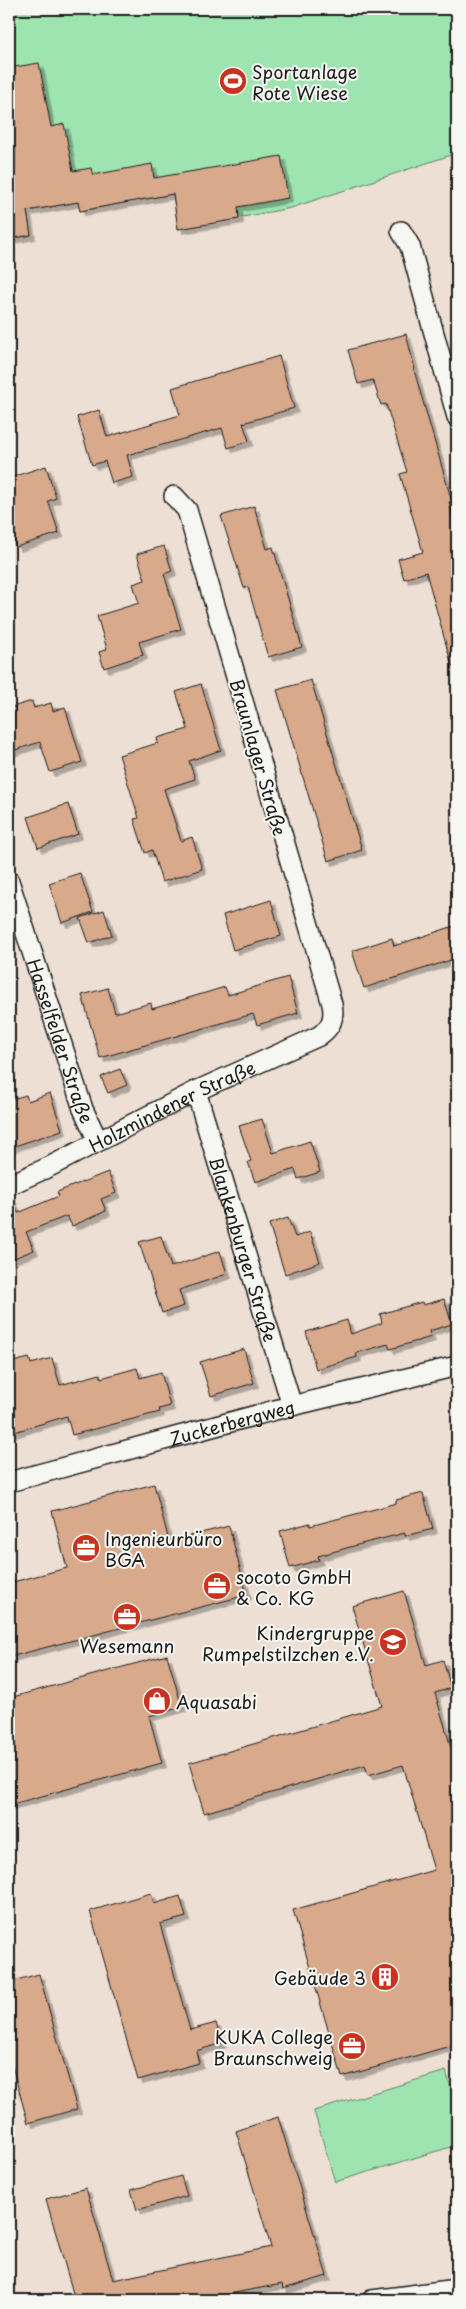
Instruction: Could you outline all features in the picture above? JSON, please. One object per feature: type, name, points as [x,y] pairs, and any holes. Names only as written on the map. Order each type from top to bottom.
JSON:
[{"type":"street","points":[[401,231],[410,246],[457,416]]},
{"type":"street","name":"Braunlager Straße","points":[[174,496],[188,510],[332,1004],[334,1014],[332,1022]]},
{"type":"street","name":"Hasselfelder Straße","points":[[9,881],[83,1109],[98,1141]]},
{"type":"street","name":"Holzmindener Straße","points":[[9,1185],[196,1091],[319,1036],[327,1030],[332,1022]]},
{"type":"street","name":"Blankenburger Straße","points":[[196,1091],[292,1406]]},
{"type":"street","name":"Zuckerbergweg","points":[[9,1482],[292,1406],[457,1366]]},
{"type":"street","points":[[372,2300],[457,2289]]},
{"type":"green space","name":"Sportanlage Rote Wiese","points":[[9,9],[457,9],[457,153],[291,208],[178,229],[173,194],[80,211],[78,202],[27,211],[31,235],[9,239]]},
{"type":"green space","points":[[446,2071],[457,2109],[457,2145],[335,2182],[314,2111]]},
{"type":"building","points":[[39,63],[51,127],[64,124],[73,171],[91,168],[93,175],[152,164],[154,178],[281,156],[288,198],[238,207],[239,219],[178,229],[173,194],[80,211],[78,202],[27,211],[31,235],[9,239],[9,68]]},
{"type":"building","points":[[406,334],[414,370],[452,502],[449,502],[457,533],[457,665],[452,666],[426,572],[404,579],[398,559],[423,552],[400,474],[407,472],[386,404],[381,405],[373,380],[358,384],[348,350]]},
{"type":"building","points":[[279,356],[294,408],[243,423],[249,441],[228,448],[222,428],[127,455],[133,477],[112,483],[105,461],[92,465],[77,417],[99,410],[107,437],[180,415],[172,388]]},
{"type":"building","points":[[46,466],[56,498],[48,501],[59,533],[16,547],[9,525],[9,478]]},
{"type":"building","points":[[254,506],[267,549],[273,547],[302,647],[268,657],[248,587],[244,588],[221,516]]},
{"type":"building","points":[[164,546],[172,571],[164,574],[181,629],[139,642],[143,655],[104,668],[99,652],[107,649],[97,616],[139,603],[133,584],[145,580],[137,554]]},
{"type":"building","points":[[311,680],[362,850],[328,861],[277,690]]},
{"type":"building","points":[[201,684],[221,750],[189,761],[195,779],[164,789],[181,841],[192,837],[202,869],[162,882],[152,850],[145,853],[134,819],[139,818],[119,755],[158,743],[157,738],[188,729],[176,692]]},
{"type":"building","points":[[32,701],[34,708],[51,703],[53,711],[65,707],[82,762],[50,772],[40,742],[9,752],[9,708]]},
{"type":"building","points":[[68,804],[78,834],[38,848],[28,817]]},
{"type":"building","points":[[80,873],[93,912],[62,923],[49,883]]},
{"type":"building","points":[[271,900],[281,936],[233,950],[223,915]]},
{"type":"building","points":[[104,910],[112,935],[89,943],[80,918]]},
{"type":"building","points":[[457,925],[457,958],[364,988],[352,951],[392,938],[394,946]]},
{"type":"building","points":[[288,977],[298,1013],[257,1025],[253,1014],[100,1058],[82,995],[108,988],[115,1013],[151,1003],[152,1009],[225,987],[228,995]]},
{"type":"building","points":[[120,1069],[127,1085],[108,1093],[101,1077]]},
{"type":"building","points":[[50,1093],[62,1130],[9,1148],[9,1100],[26,1095],[28,1101]]},
{"type":"building","points":[[262,1119],[273,1153],[310,1141],[320,1172],[298,1179],[295,1169],[255,1182],[248,1162],[251,1161],[239,1126]]},
{"type":"building","points":[[108,1172],[116,1193],[101,1199],[106,1211],[72,1226],[67,1216],[26,1232],[34,1250],[9,1260],[9,1196],[11,1196],[18,1213],[59,1196],[57,1192]]},
{"type":"building","points":[[288,1218],[295,1237],[310,1232],[320,1262],[285,1274],[269,1224]]},
{"type":"building","points":[[161,1236],[171,1267],[220,1251],[227,1274],[179,1290],[184,1306],[162,1313],[139,1242]]},
{"type":"building","points":[[444,1299],[452,1324],[429,1331],[431,1337],[390,1349],[388,1344],[356,1353],[357,1357],[316,1369],[306,1332],[347,1320],[351,1334],[382,1323],[380,1314],[422,1302],[423,1305]]},
{"type":"building","points":[[244,1349],[254,1383],[211,1396],[200,1362]]},
{"type":"building","points":[[29,1358],[31,1364],[52,1358],[60,1385],[100,1374],[101,1378],[137,1368],[140,1378],[161,1372],[170,1406],[159,1409],[160,1412],[72,1435],[67,1416],[11,1433],[9,1422],[9,1363]]},
{"type":"building","points":[[154,1484],[169,1541],[229,1526],[247,1595],[9,1657],[9,1583],[67,1568],[52,1511]]},
{"type":"building","points":[[423,1493],[433,1529],[405,1536],[405,1533],[361,1544],[318,1556],[319,1560],[290,1568],[280,1531],[310,1523],[310,1526],[375,1509],[396,1503],[396,1500]]},
{"type":"building","points":[[404,1591],[426,1665],[443,1660],[451,1688],[435,1693],[452,1751],[457,1749],[457,2044],[342,2077],[293,1910],[434,1870],[403,1765],[368,1775],[365,1765],[204,1813],[189,1763],[382,1706],[352,1606]]},
{"type":"building","points":[[167,1655],[182,1707],[149,1716],[162,1763],[9,1805],[9,1698]]},
{"type":"building","points":[[151,1893],[154,1904],[180,1896],[186,1917],[160,1924],[190,2030],[216,2023],[222,2043],[196,2051],[199,2063],[138,2080],[90,1911]]},
{"type":"building","points":[[39,1974],[77,2109],[28,2123],[9,2055],[9,1982]]},
{"type":"building","points":[[278,2117],[327,2276],[283,2289],[282,2284],[197,2300],[75,2300],[46,2199],[86,2188],[113,2280],[271,2247],[236,2131]]},
{"type":"building","points":[[181,2176],[187,2196],[137,2210],[131,2190]]},
{"type":"place","name":"Sportanlage Rote Wiese","points":[[233,81]]},
{"type":"place","name":"Ingenieurbüro BGA","points":[[86,1548]]},
{"type":"place","name":"socoto GmbH & Co. KG","points":[[217,1586]]},
{"type":"place","name":"Wesemann","points":[[127,1617]]},
{"type":"place","name":"Kindergruppe Rumpelstilzchen e.V.","points":[[393,1642]]},
{"type":"place","name":"Aquasabi","points":[[157,1701]]},
{"type":"place","name":"Gebäude 3","points":[[385,1977]]},
{"type":"place","name":"KUKA College Braunschweig","points":[[352,2046]]}]
